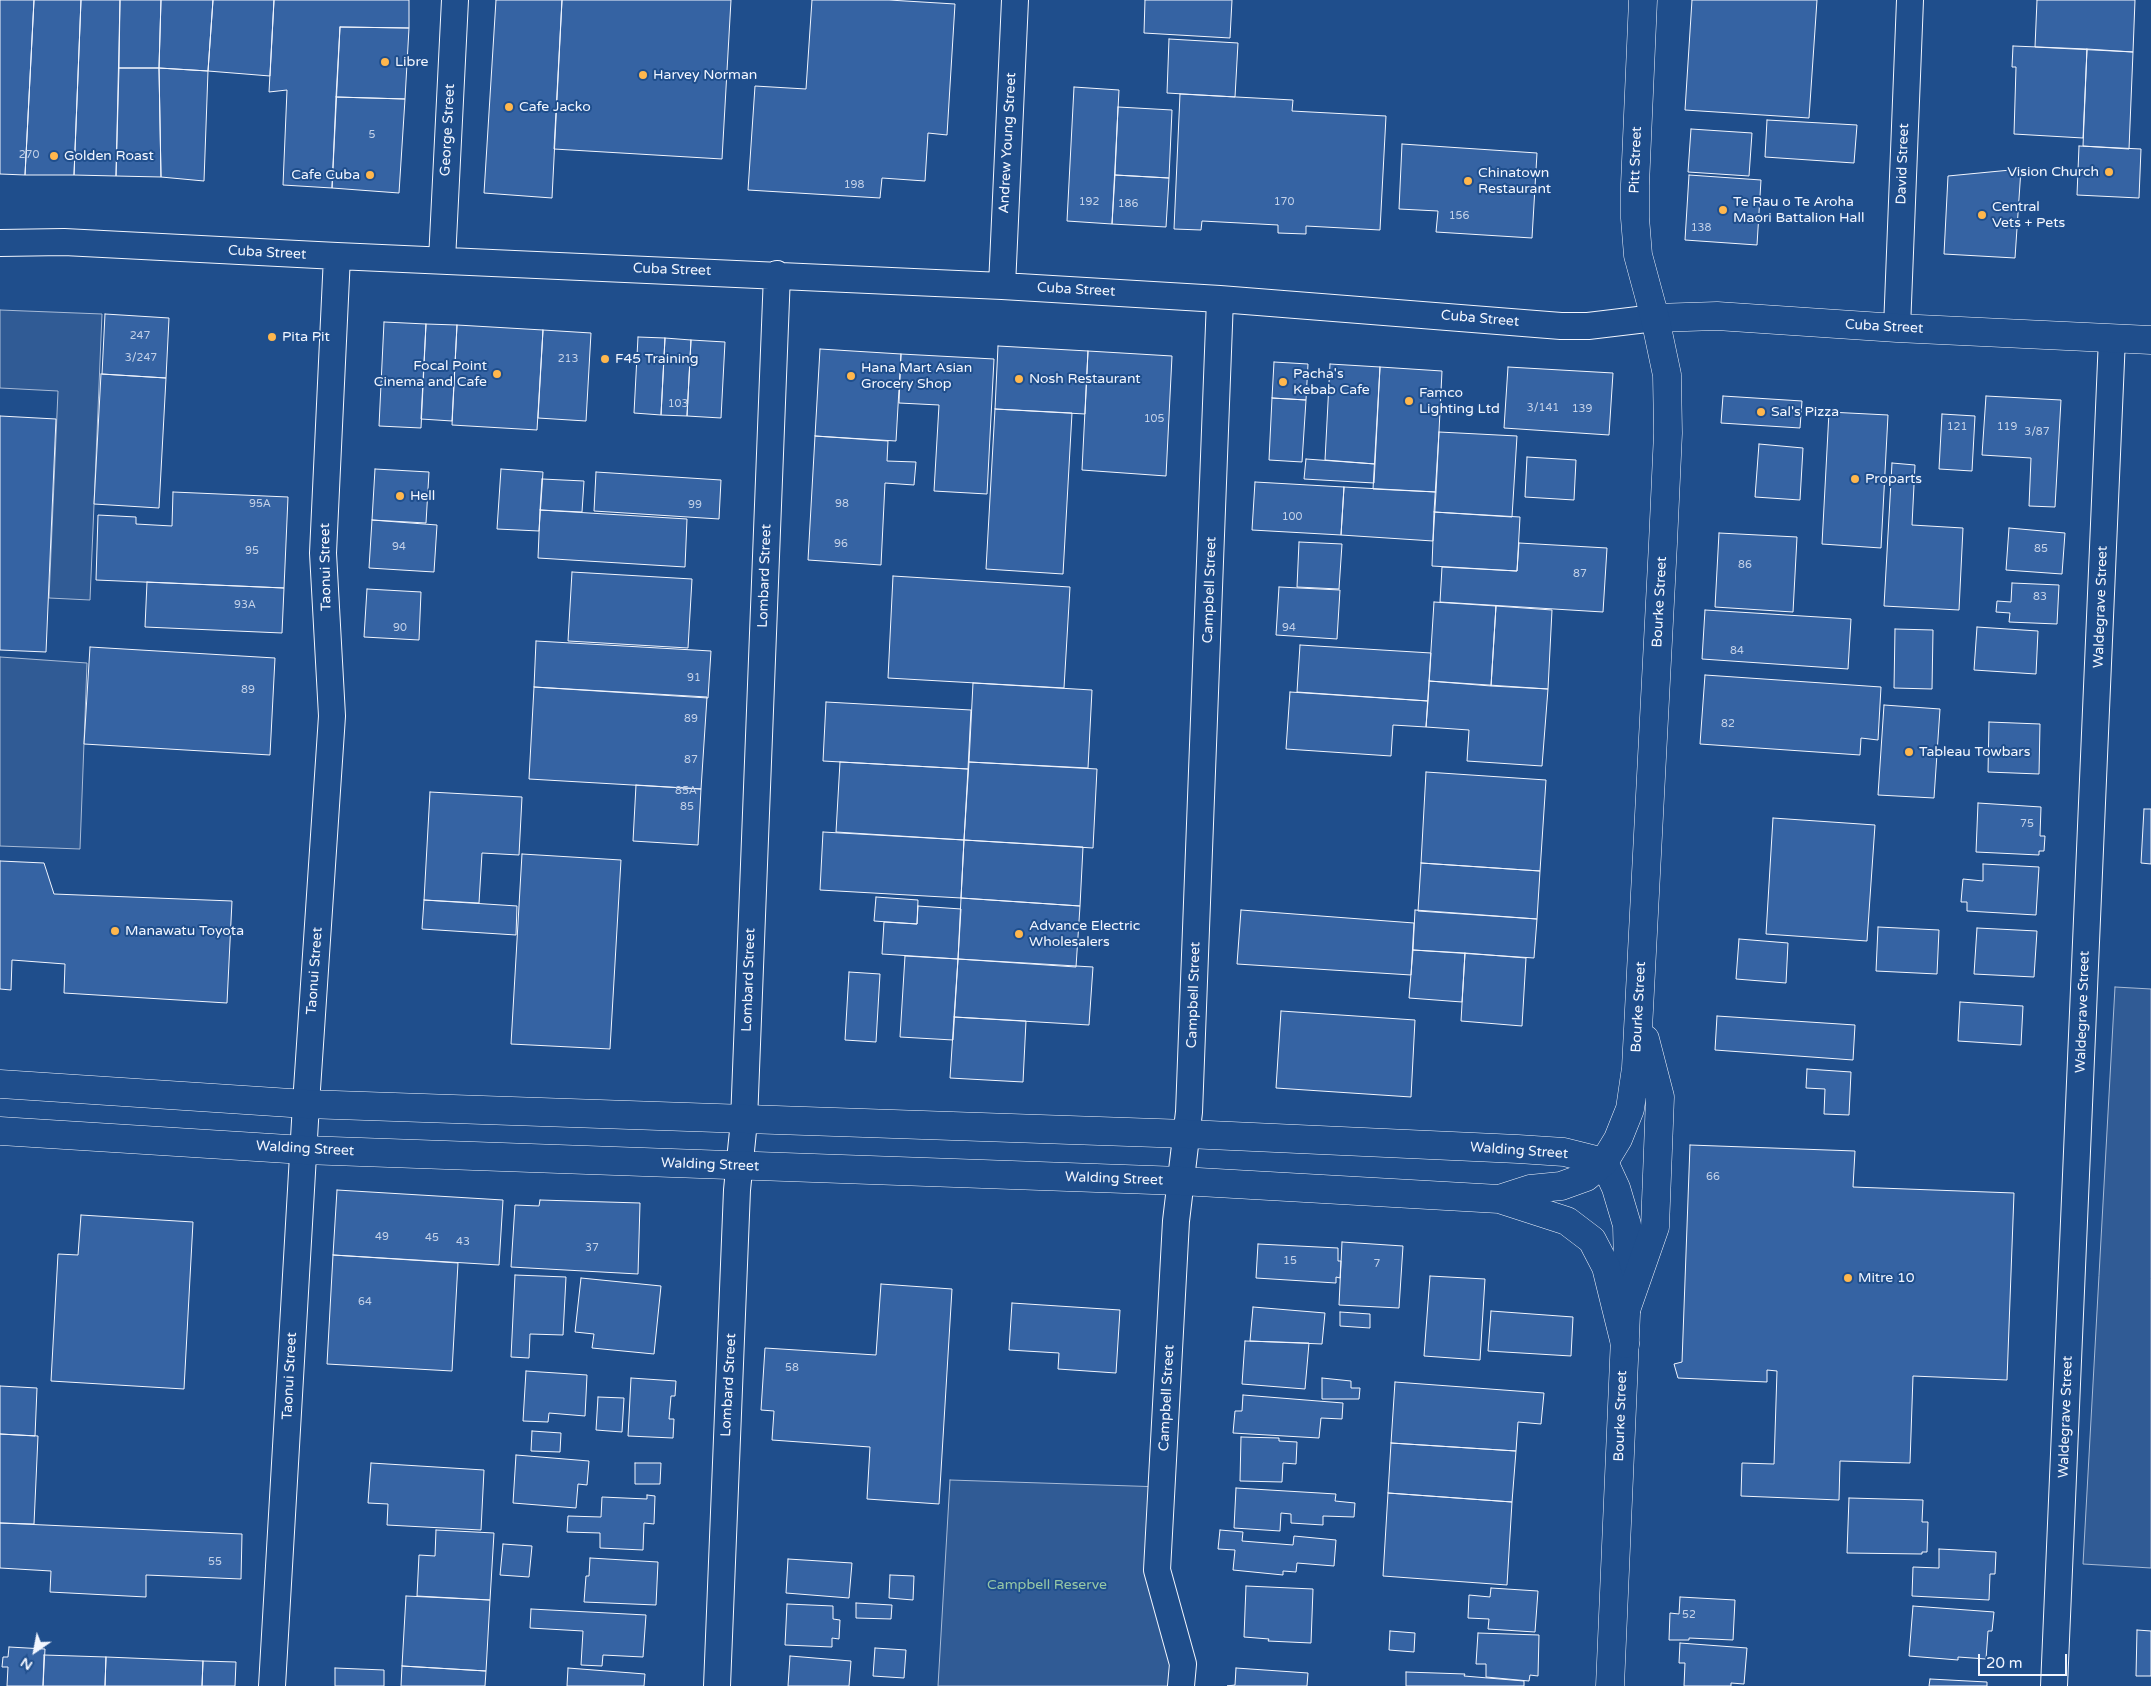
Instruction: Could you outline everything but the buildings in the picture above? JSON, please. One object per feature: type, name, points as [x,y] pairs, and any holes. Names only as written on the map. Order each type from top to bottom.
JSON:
[{"type":"main road","name":"Pitt Street","points":[[1643,0],[1635,218],[1638,255],[1655,318]]},
{"type":"main road","name":"Cuba Street","points":[[1655,318],[1717,316],[1897,328],[2151,340]]},
{"type":"main road","name":"Bourke Street","points":[[1610,1686],[1626,1310],[1627,1225],[1616,1188],[1604,1162],[1618,1139],[1630,1109],[1636,1068],[1668,433],[1667,375],[1655,318]]},
{"type":"main road","points":[[1626,1310],[1655,1227],[1656,1207],[1660,1097],[1638,1016]]},
{"type":"main road","name":"Walding Street","points":[[0,1084],[306,1104],[744,1121],[1188,1134],[1564,1152],[1604,1162]]},
{"type":"main road","name":"Walding Street","points":[[0,1131],[304,1150],[1181,1181],[1499,1199],[1530,1189],[1561,1186],[1586,1177],[1604,1162]]},
{"type":"main road","points":[[1499,1199],[1567,1221],[1592,1240],[1606,1267],[1624,1344]]},
{"type":"street","name":"George Street","points":[[442,260],[455,0]]},
{"type":"street","name":"Andrew Young Street","points":[[1002,286],[1015,0]]},
{"type":"street","name":"David Street","points":[[1897,328],[1910,0]]},
{"type":"street","name":"Cuba Street","points":[[0,244],[64,242],[337,256],[777,274],[1220,299],[1561,326],[1588,326],[1655,318]]},
{"type":"street","name":"Taonui Street","points":[[272,1686],[306,1104],[332,716],[323,553],[337,256]]},
{"type":"street","name":"Lombard Street","points":[[717,1686],[737,1190],[744,1121],[777,274]]},
{"type":"street","name":"Campbell Street","points":[[1181,1686],[1183,1664],[1157,1570],[1176,1221],[1188,1134],[1220,299]]},
{"type":"street","name":"Waldegrave Street","points":[[2054,1686],[2112,338]]},
{"type":"shaded area","points":[[0,310],[102,314],[90,600],[49,598],[58,391],[0,388]]},
{"type":"shaded area","points":[[0,657],[87,663],[80,849],[0,846]]},
{"type":"shaded area","points":[[2115,987],[2151,989],[2151,1568],[2083,1564]]},
{"type":"shaded area","name":"Campbell Reserve","points":[[950,1480],[1163,1487],[1157,1570],[1181,1686],[938,1686]]},
{"type":"place","name":"Libre","points":[[385,62]]},
{"type":"place","name":"Harvey Norman","points":[[643,75]]},
{"type":"place","name":"Cafe Jacko","points":[[509,107]]},
{"type":"place","name":"Golden Roast","points":[[54,156]]},
{"type":"place","name":"Vision Church","points":[[2109,172]]},
{"type":"place","name":"Cafe Cuba","points":[[370,175]]},
{"type":"place","name":"Chinatown Restaurant","points":[[1468,181]]},
{"type":"place","name":"Te Rau o Te Aroha Maori Battalion Hall","points":[[1723,210]]},
{"type":"place","name":"Central Vets + Pets","points":[[1982,215]]},
{"type":"place","name":"Pita Pit","points":[[272,337]]},
{"type":"place","name":"F45 Training","points":[[605,359]]},
{"type":"place","name":"Focal Point Cinema and Cafe","points":[[497,374]]},
{"type":"place","name":"Hana Mart Asian Grocery Shop","points":[[851,376]]},
{"type":"place","name":"Nosh Restaurant","points":[[1019,379]]},
{"type":"place","name":"Pacha's Kebab Cafe","points":[[1283,382]]},
{"type":"place","name":"Famco Lighting Ltd","points":[[1409,401]]},
{"type":"place","name":"Sal's Pizza","points":[[1761,412]]},
{"type":"place","name":"Proparts","points":[[1855,479]]},
{"type":"place","name":"Hell","points":[[400,496]]},
{"type":"place","name":"Tableau Towbars","points":[[1909,752]]},
{"type":"place","name":"Manawatu Toyota","points":[[115,931]]},
{"type":"place","name":"Advance Electric Wholesalers","points":[[1019,934]]},
{"type":"place","name":"Mitre 10","points":[[1848,1278]]}]
